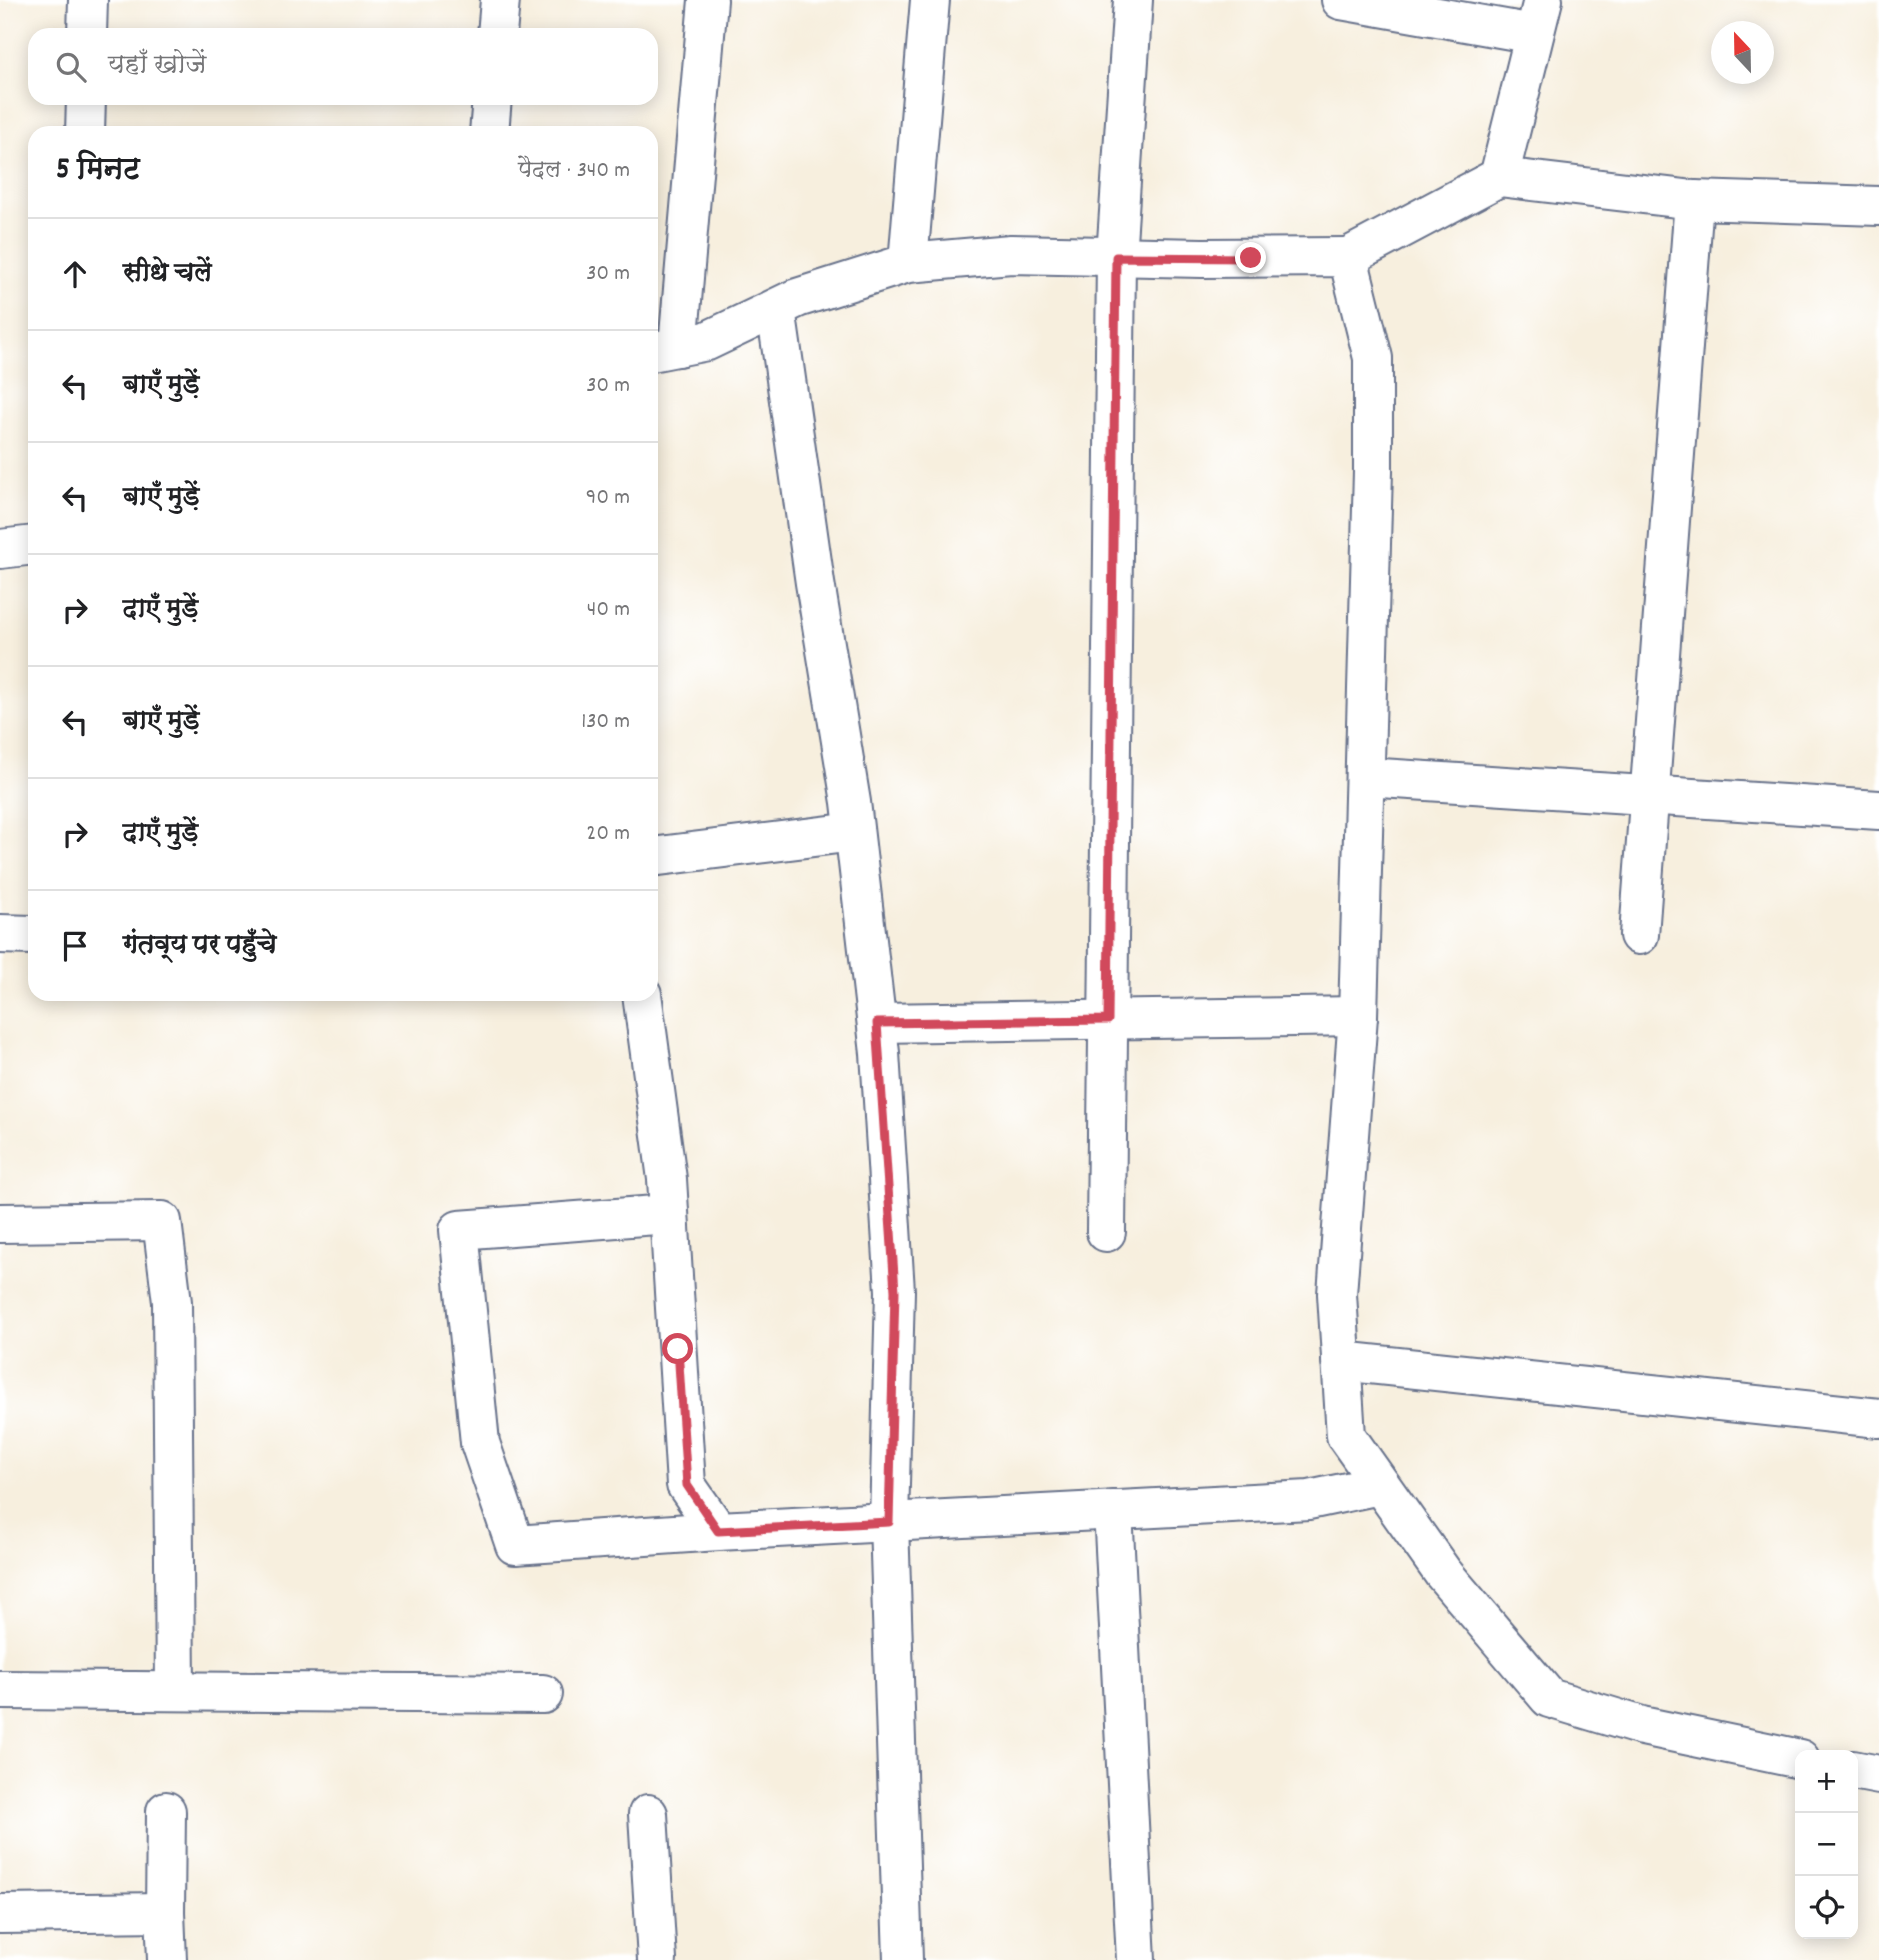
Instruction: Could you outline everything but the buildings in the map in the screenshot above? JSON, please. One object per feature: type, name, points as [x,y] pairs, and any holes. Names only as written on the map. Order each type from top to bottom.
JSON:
[{"type":"street","points":[[88,28],[89,0]]},
{"type":"street","points":[[498,28],[500,0]]},
{"type":"street","points":[[708,0],[665,350],[707,341],[797,298],[908,263],[1011,254],[1348,257],[1499,177],[1694,200],[1879,206]]},
{"type":"street","points":[[908,263],[930,0]]},
{"type":"street","points":[[1106,1232],[1116,257],[1133,0]]},
{"type":"street","points":[[1341,0],[1539,17],[1499,177]]},
{"type":"street","points":[[85,126],[86,105]]},
{"type":"street","points":[[490,126],[491,105]]},
{"type":"street","points":[[1639,935],[1694,200]]},
{"type":"street","points":[[1348,257],[1373,358],[1373,471],[1358,1016],[1337,1294],[1346,1436],[1443,1573],[1549,1699],[1642,1726],[1795,1758]]},
{"type":"street","points":[[776,309],[854,832],[877,1023],[895,1291],[889,1522],[903,1960]]},
{"type":"street","points":[[0,549],[28,546]]},
{"type":"street","points":[[1365,777],[1879,810]]},
{"type":"street","points":[[658,856],[854,832]]},
{"type":"street","points":[[643,1001],[667,1179],[687,1485],[718,1531]]},
{"type":"street","points":[[877,1023],[1358,1016]]},
{"type":"street","points":[[669,1214],[459,1230],[480,1443],[515,1545],[718,1531],[1309,1500],[1380,1485]]},
{"type":"street","points":[[0,1223],[162,1221],[172,1301],[175,1690]]},
{"type":"street","points":[[1341,1361],[1879,1418]]},
{"type":"street","points":[[1113,1510],[1136,1960]]},
{"type":"street","points":[[0,1690],[543,1694]]},
{"type":"street","points":[[1858,1771],[1879,1775]]},
{"type":"street","points":[[166,1811],[167,1960]]},
{"type":"street","points":[[648,1814],[657,1960]]},
{"type":"street","points":[[0,1914],[165,1912]]},
{"type":"route","points":[[678,1349],[687,1485],[718,1531],[889,1522],[895,1291],[877,1023],[1108,1020],[1116,257],[1251,258]]}]
